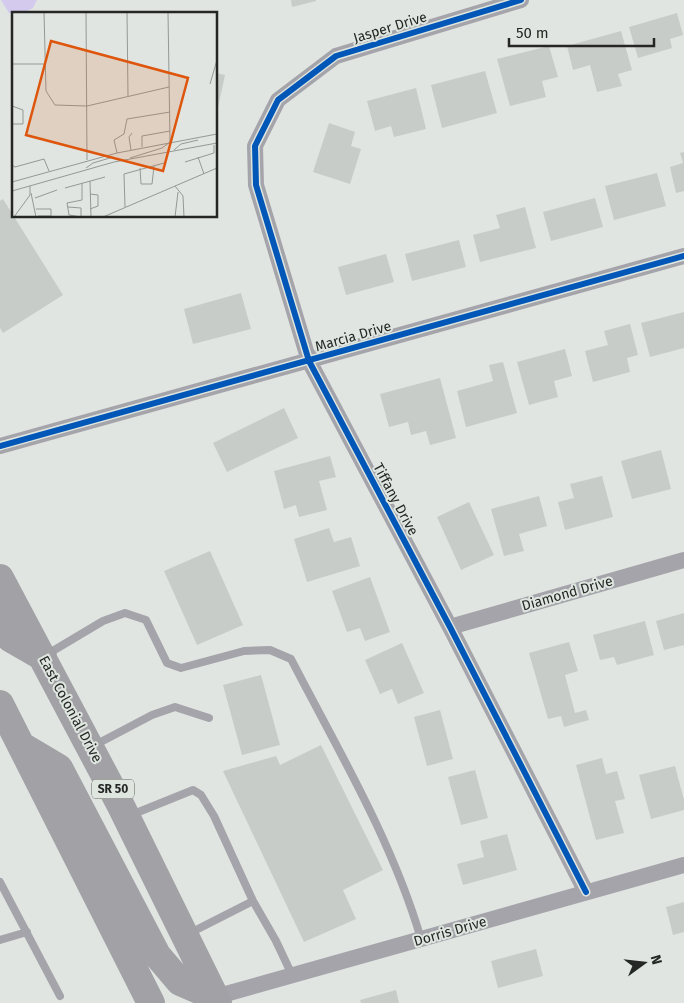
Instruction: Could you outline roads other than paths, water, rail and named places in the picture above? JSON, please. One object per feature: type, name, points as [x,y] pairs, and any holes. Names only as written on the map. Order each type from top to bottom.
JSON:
[{"type":"highway","name":"East Colonial Drive","points":[[0,578],[127,817],[217,1000]]},
{"type":"highway","points":[[0,621],[10,638],[43,657]]},
{"type":"highway","points":[[0,704],[14,737],[151,1003]]},
{"type":"highway","points":[[14,737],[59,768],[157,955],[180,982],[217,1000]]},
{"type":"street","name":"Jasper Drive","points":[[278,100],[336,56],[519,0]]},
{"type":"street","name":"Tiffany Drive","points":[[278,100],[255,146],[256,185],[309,361],[450,627],[586,892]]},
{"type":"street","name":"Marcia Drive","points":[[0,446],[684,256]]},
{"type":"street","name":"Diamond Drive","points":[[450,627],[684,560]]},
{"type":"street","name":"Dorris Drive","points":[[217,1000],[292,976],[684,865]]},
{"type":"lane","points":[[43,657],[103,621],[125,613],[146,620],[167,663],[180,668],[244,651],[270,650],[291,659],[373,817],[408,893],[421,939]]},
{"type":"lane","points":[[91,747],[152,715],[175,707],[209,718]]},
{"type":"lane","points":[[127,817],[193,790],[202,795],[214,816],[253,901],[276,940],[292,976]]},
{"type":"lane","points":[[0,882],[60,996]]},
{"type":"lane","points":[[185,935],[253,901]]},
{"type":"lane","points":[[0,940],[27,932]]}]
